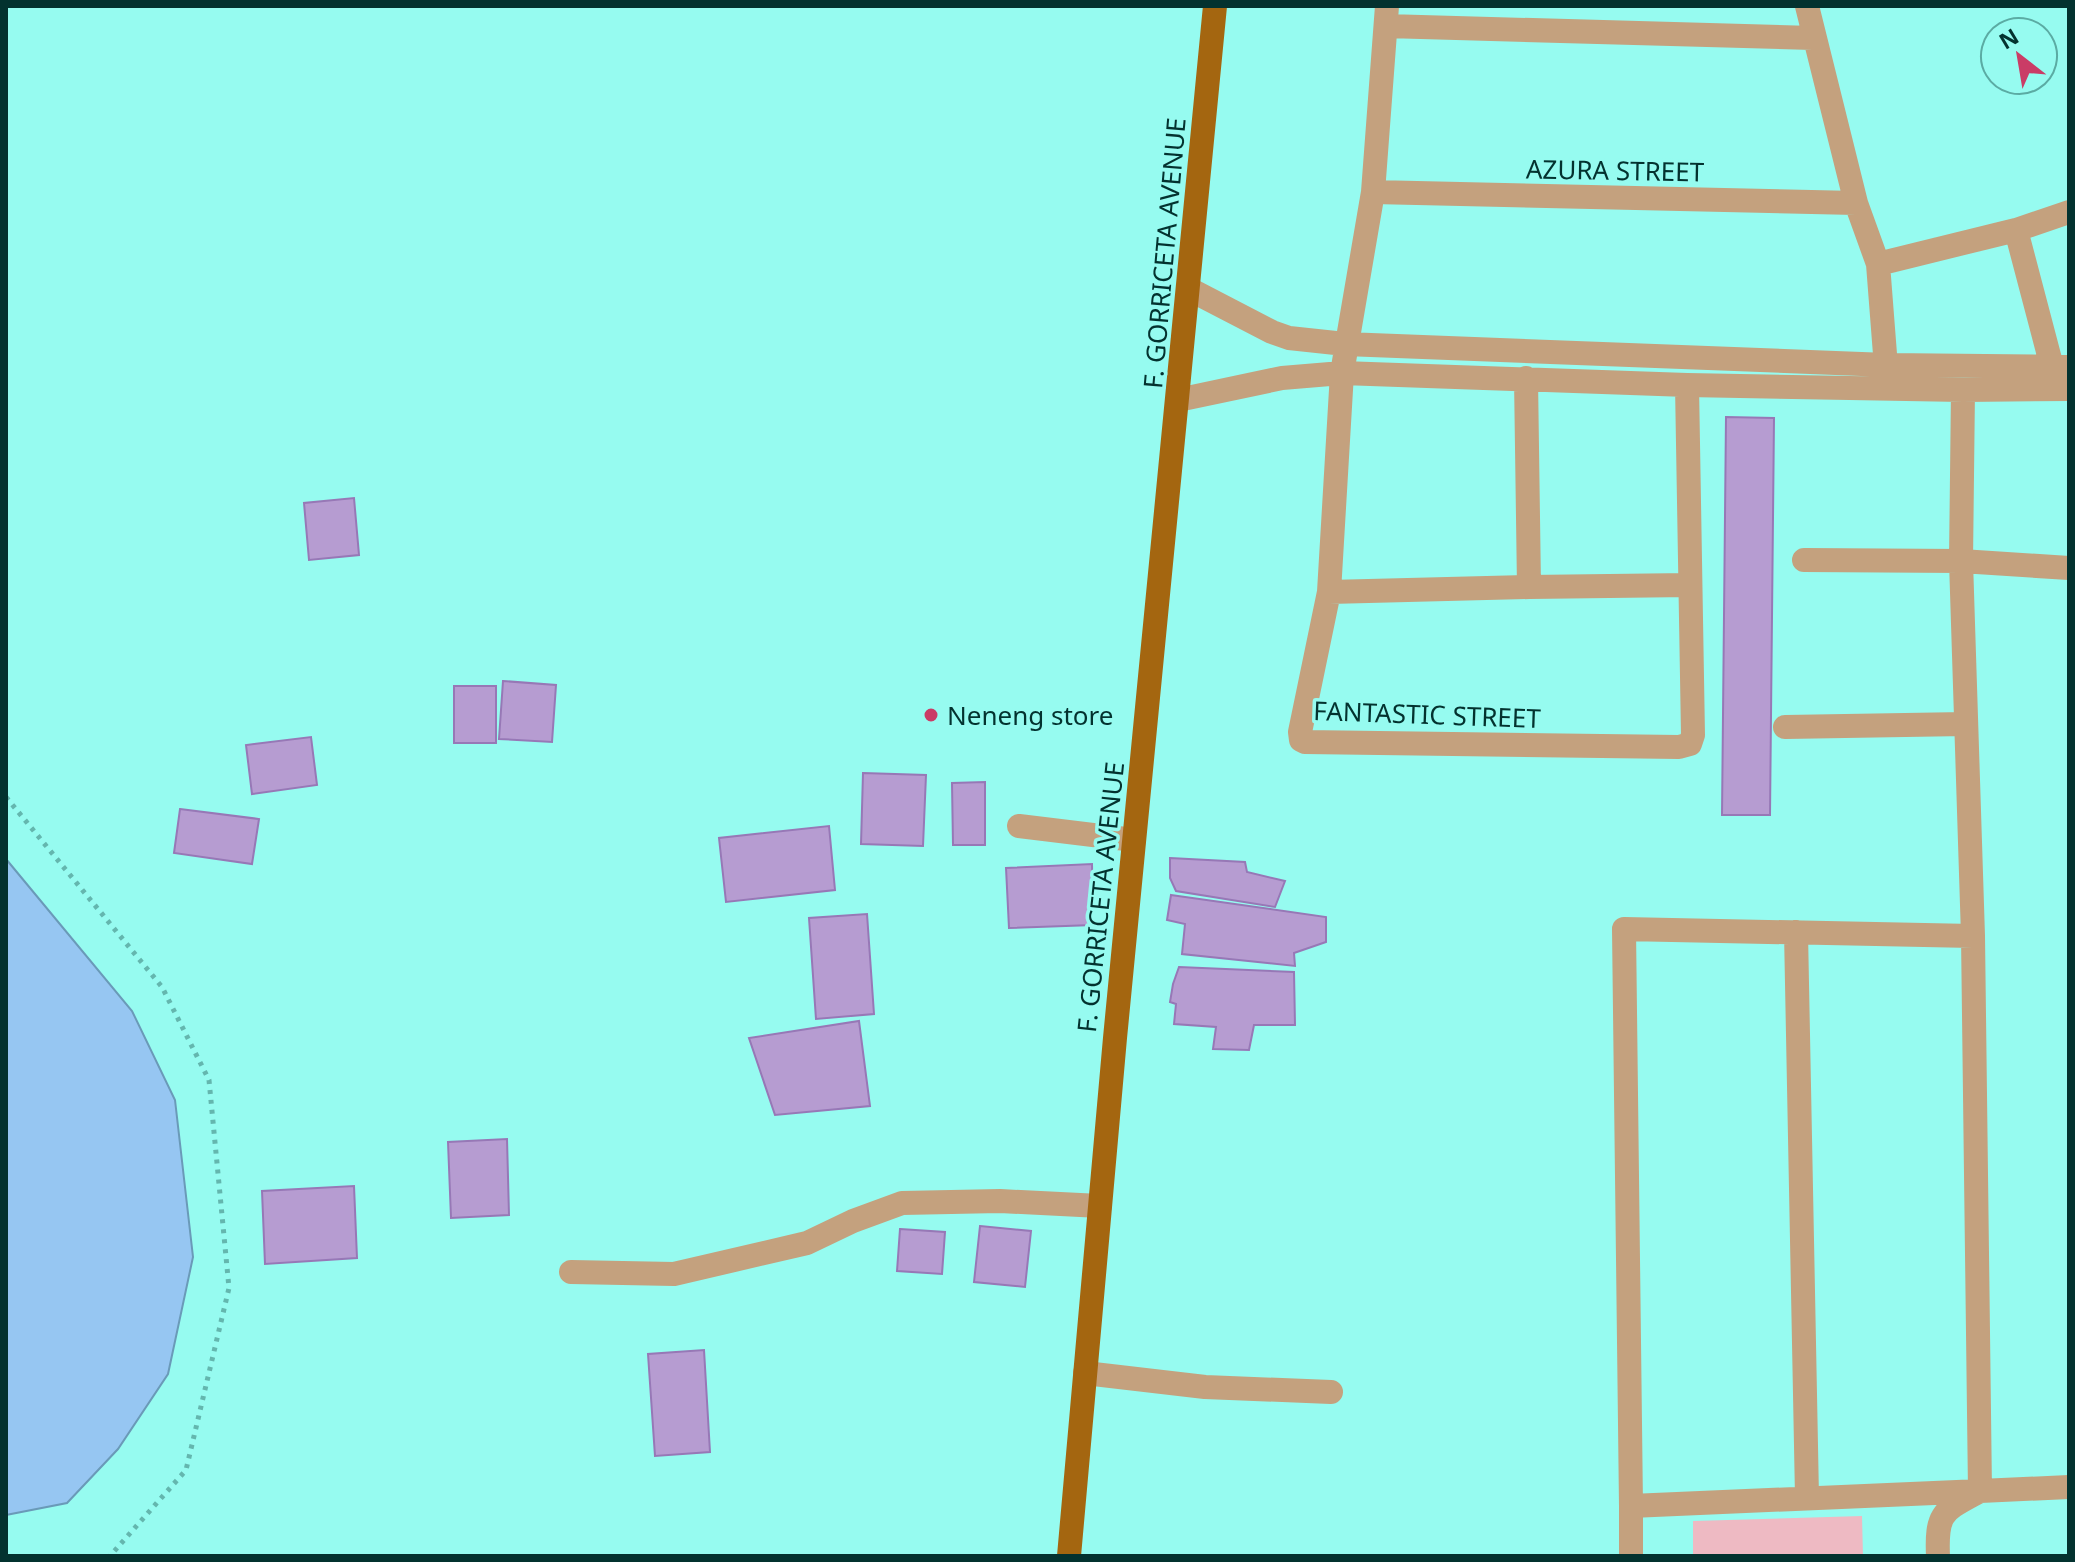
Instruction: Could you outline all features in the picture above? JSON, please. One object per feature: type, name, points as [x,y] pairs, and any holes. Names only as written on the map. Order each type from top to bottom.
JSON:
[{"type":"main road","name":"F. GORRICETA AVENUE","points":[[1069,1556],[1134,840],[1215,6]]},
{"type":"street","points":[[1807,6],[1856,203],[1878,264],[1887,376]]},
{"type":"street","points":[[1386,16],[1813,38]]},
{"type":"street","name":"FANTASTIC STREET","points":[[1386,16],[1373,192],[1342,373],[1329,592],[1300,732],[1301,740],[1679,747],[1690,744],[1693,735],[1687,385]]},
{"type":"street","name":"AZURA STREET","points":[[1373,192],[1856,203]]},
{"type":"street","points":[[1878,264],[2016,230],[2069,212]]},
{"type":"street","points":[[2016,230],[2062,378]]},
{"type":"street","points":[[1189,289],[1289,338],[1345,344],[1887,376],[2062,378]]},
{"type":"street","points":[[1178,400],[1282,378],[1342,373],[1687,385],[1887,376],[1963,390],[2062,378]]},
{"type":"street","points":[[1526,378],[1529,587]]},
{"type":"street","points":[[1963,390],[1961,561],[1973,936],[1980,1491]]},
{"type":"street","points":[[1804,560],[1961,561],[2069,568]]},
{"type":"street","points":[[1329,592],[1689,585]]},
{"type":"street","points":[[1785,727],[1965,724]]},
{"type":"street","points":[[1019,826],[1134,840]]},
{"type":"street","points":[[1631,1556],[1624,929],[1973,936]]},
{"type":"street","points":[[1796,932],[1807,1497]]},
{"type":"street","points":[[571,1272],[674,1274],[807,1243],[853,1221],[902,1203],[1000,1201],[1100,1206]]},
{"type":"street","points":[[1085,1373],[1205,1387],[1331,1392]]},
{"type":"street","points":[[1631,1506],[2069,1487]]},
{"type":"street","points":[[1938,1556],[1939,1522],[1946,1510],[1980,1491]]},
{"type":"path","points":[[6,797],[162,987],[209,1080],[229,1288],[186,1470],[110,1556]]},
{"type":"shaded area","points":[[1862,1516],[1863,1556],[1693,1556],[1693,1521]]},
{"type":"water","points":[[6,859],[132,1011],[175,1100],[193,1257],[168,1374],[118,1449],[67,1503],[6,1515]]},
{"type":"building","points":[[1726,417],[1774,418],[1770,815],[1722,815]]},
{"type":"building","points":[[354,498],[359,555],[309,560],[304,503]]},
{"type":"building","points":[[503,681],[556,685],[552,742],[499,739]]},
{"type":"building","points":[[454,686],[496,686],[496,743],[454,743]]},
{"type":"building","points":[[311,737],[317,785],[252,794],[246,745]]},
{"type":"building","points":[[863,773],[926,775],[923,846],[861,844]]},
{"type":"building","points":[[985,782],[985,845],[953,845],[952,783]]},
{"type":"building","points":[[180,809],[259,819],[252,864],[174,853]]},
{"type":"building","points":[[829,826],[835,890],[726,902],[719,838]]},
{"type":"building","points":[[1170,858],[1245,862],[1247,872],[1285,881],[1275,907],[1176,891],[1170,878]]},
{"type":"building","points":[[1092,864],[1093,925],[1009,928],[1006,868]]},
{"type":"building","points":[[1171,895],[1326,917],[1326,942],[1294,953],[1295,966],[1182,954],[1185,924],[1167,920]]},
{"type":"building","points":[[867,914],[874,1014],[816,1019],[809,918]]},
{"type":"building","points":[[1179,967],[1294,972],[1295,1025],[1254,1025],[1249,1050],[1213,1049],[1216,1027],[1174,1024],[1176,1004],[1170,1002]]},
{"type":"building","points":[[859,1021],[870,1106],[775,1115],[749,1038]]},
{"type":"building","points":[[507,1139],[509,1215],[451,1218],[448,1142]]},
{"type":"building","points":[[354,1186],[357,1258],[265,1264],[262,1191]]},
{"type":"building","points":[[980,1226],[1031,1231],[1025,1287],[974,1282]]},
{"type":"building","points":[[900,1229],[945,1232],[942,1274],[897,1271]]},
{"type":"building","points":[[704,1350],[710,1452],[655,1456],[648,1354]]},
{"type":"place","name":"Neneng store","points":[[931,715]]}]
